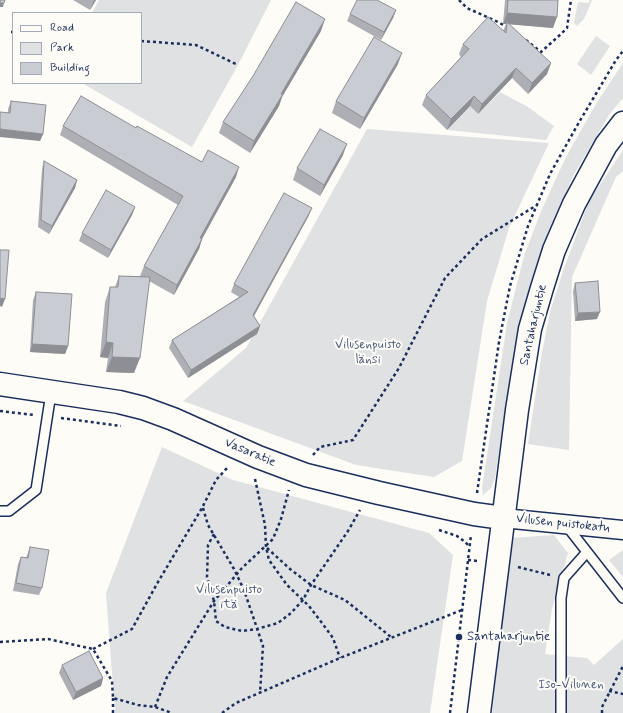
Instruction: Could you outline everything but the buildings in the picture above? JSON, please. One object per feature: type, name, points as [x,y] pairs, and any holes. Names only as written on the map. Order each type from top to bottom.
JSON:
[{"type":"main road","name":"Santaharjuntie","points":[[479,713],[503,518],[524,362],[530,329],[554,250],[574,204],[606,145],[623,122]]},
{"type":"main road","name":"Vasaratie","points":[[0,384],[51,393],[119,402],[143,408],[173,419],[258,457],[297,472],[379,493],[474,514],[503,518]]},
{"type":"street","name":"Vilusen puistokatu","points":[[503,518],[623,530]]},
{"type":"lane","points":[[0,511],[9,511],[36,490],[51,393]]},
{"type":"lane","points":[[566,525],[623,598]]},
{"type":"lane","points":[[561,713],[561,598],[564,578],[587,552]]},
{"type":"path","points":[[459,0],[467,8],[498,22],[510,30]]},
{"type":"path","points":[[522,37],[541,52],[567,28],[571,0]]},
{"type":"path","points":[[142,41],[196,45],[238,65]]},
{"type":"path","points":[[155,707],[167,677],[214,601],[237,574],[273,539],[281,519],[290,487],[297,472],[320,447],[353,440],[399,368],[445,278],[482,238],[537,205]]},
{"type":"path","points":[[0,642],[48,639],[93,649],[132,629],[202,508],[216,480],[230,465]]},
{"type":"path","points":[[254,474],[266,525],[266,546],[269,560],[287,585],[303,600],[333,638],[340,658]]},
{"type":"path","points":[[202,508],[208,525],[237,574],[263,646],[260,693]]},
{"type":"path","points":[[214,534],[208,545],[207,577],[214,601],[216,621],[225,627],[242,631],[257,629],[278,623],[291,613],[303,600],[311,585],[348,531],[360,510]]},
{"type":"path","points":[[266,546],[290,569],[311,585],[345,600],[391,638]]},
{"type":"path","points":[[516,566],[564,578]]},
{"type":"path","points":[[222,713],[236,703],[340,658],[462,610]]},
{"type":"path","points":[[93,649],[112,681],[113,713]]},
{"type":"path","points":[[602,713],[602,707],[609,691],[623,666]]},
{"type":"path","points":[[609,691],[623,694]]},
{"type":"path","points":[[113,698],[138,705],[155,707],[172,713]]},
{"type":"green space","points":[[99,0],[271,0],[238,65],[192,147],[84,84],[142,84],[142,12],[93,12]]},
{"type":"green space","points":[[589,0],[592,0],[584,19],[577,26],[574,23],[578,2],[589,3]]},
{"type":"green space","points":[[596,36],[610,46],[591,75],[577,64]]},
{"type":"green space","points":[[623,63],[623,98],[609,115],[573,176],[540,254],[517,332],[495,478],[491,488],[483,495],[482,488],[507,323],[524,256],[541,211],[566,157],[597,102]]},
{"type":"green space","points":[[500,92],[528,107],[554,126],[546,140],[447,130],[470,106],[478,114]]},
{"type":"green space","name":"Vilusenpuisto länsi","points":[[367,129],[549,143],[509,228],[487,301],[462,461],[434,477],[356,465],[183,401],[246,348]]},
{"type":"green space","points":[[623,150],[623,171],[616,177],[572,277],[569,450],[528,444],[542,352],[550,312],[563,271],[589,201]]},
{"type":"green space","name":"Vilusenpuisto itä","points":[[162,447],[233,480],[429,533],[453,555],[430,713],[115,713],[106,593]]},
{"type":"green space","name":"Iso-Vilunen","points":[[554,535],[568,553],[552,609],[545,654],[587,658],[594,665],[623,639],[623,713],[492,713],[511,538]]},
{"type":"green space","points":[[623,550],[623,577],[609,560]]},
{"type":"place","name":"Santaharjuntie","points":[[459,637]]}]
